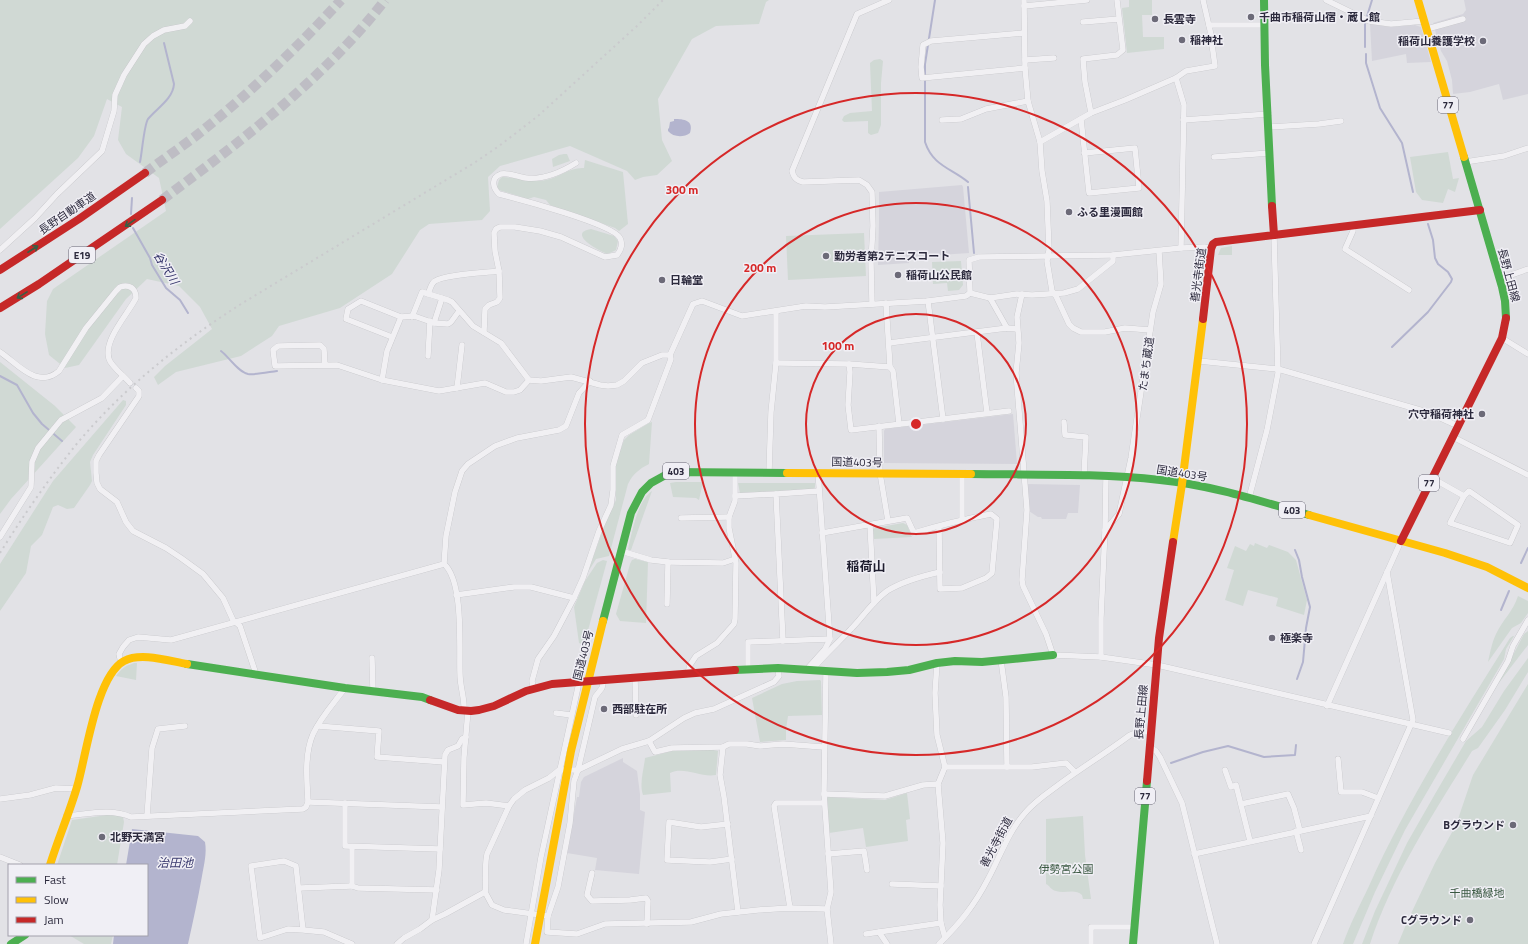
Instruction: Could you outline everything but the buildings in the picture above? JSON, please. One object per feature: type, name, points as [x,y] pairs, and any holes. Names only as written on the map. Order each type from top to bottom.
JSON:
[{"type":"main road","points":[[1264,0],[1274,235]]},
{"type":"main road","name":"長野上田線","points":[[1401,541],[1502,338],[1507,315],[1506,300],[1418,0]]},
{"type":"main road","name":"長野自動車道","points":[[0,270],[79,219],[145,173]]},
{"type":"main road","name":"E19","points":[[0,308],[63,268],[162,200]]},
{"type":"main road","name":"善光寺街道","points":[[1182,484],[1199,361],[1211,249],[1213,244],[1216,242],[1480,210]]},
{"type":"main road","name":"国道403号","points":[[535,944],[545,915],[568,770],[587,681],[631,513],[639,495],[647,484],[659,476],[671,472],[1024,474],[1127,477],[1182,484],[1249,498],[1401,541],[1487,567],[1528,588]]},
{"type":"main road","name":"長野上田線","points":[[1133,944],[1156,665],[1182,484]]},
{"type":"main road","points":[[50,864],[76,789],[93,719],[108,678],[121,662],[132,658],[142,657],[345,688],[422,697],[433,700],[442,706],[466,711],[490,707],[533,688],[552,684],[604,679],[778,668],[857,673],[887,672],[909,670],[937,663],[955,661],[982,662],[1052,655]]},
{"type":"main road","points":[[11,944],[23,936]]},
{"type":"street","points":[[872,304],[872,192],[867,185],[859,180],[803,182],[796,180],[792,171],[857,14],[889,0]]},
{"type":"street","points":[[1087,0],[1024,3],[1025,68],[1028,101],[1040,142],[1042,171],[1047,201],[1049,250],[1047,261],[1052,291],[1069,324],[1081,332],[1105,332],[1125,328],[1150,330]]},
{"type":"street","points":[[1091,113],[1085,82],[1083,59],[1117,55],[1123,50],[1117,0]]},
{"type":"street","points":[[1040,142],[1091,113],[1176,78],[1186,71],[1215,66],[1209,25],[1203,0]]},
{"type":"street","points":[[1326,0],[1366,20],[1391,24],[1425,25],[1463,19]]},
{"type":"street","points":[[1082,22],[1119,19]]},
{"type":"street","points":[[0,250],[35,218],[57,194],[102,151],[114,111],[115,95],[124,75],[144,44],[153,36],[164,30],[185,26],[190,22]]},
{"type":"street","points":[[1209,25],[1264,24]]},
{"type":"street","points":[[1024,33],[928,42],[922,53],[921,67],[925,77],[1025,68]]},
{"type":"street","points":[[1025,60],[1054,58]]},
{"type":"street","points":[[1176,78],[1184,106],[1181,248]]},
{"type":"street","points":[[942,120],[961,119],[986,109],[1028,101]]},
{"type":"street","points":[[1183,120],[1269,114]]},
{"type":"street","points":[[1081,119],[1084,153],[1089,193],[1139,188],[1135,148],[1084,153]]},
{"type":"street","points":[[1269,126],[1319,124],[1341,121]]},
{"type":"street","points":[[1465,162],[1504,156],[1528,148]]},
{"type":"street","points":[[1214,157],[1270,152]]},
{"type":"street","points":[[484,332],[485,309],[497,302],[500,298],[499,271],[495,251],[494,233],[496,229],[504,226],[540,231],[561,237],[605,258],[617,255],[620,251],[622,245],[621,239],[617,234],[606,228],[549,207],[499,194],[495,190],[494,182],[496,177],[500,174],[525,178],[543,178],[562,172],[576,163]]},
{"type":"street","points":[[1353,226],[1353,231],[1345,249],[1409,290]]},
{"type":"street","points":[[1249,498],[1267,430],[1278,369],[1274,235]]},
{"type":"street","points":[[533,688],[532,681],[538,659],[554,636],[574,598],[583,578],[599,531],[611,505],[613,490],[613,466],[622,435],[648,420],[671,360],[670,355],[693,304],[702,301],[742,316],[806,306],[826,308],[928,301],[966,296],[970,292],[969,260],[979,257],[1113,254],[1206,247],[1211,249]]},
{"type":"street","name":"たまち蔵道","points":[[1105,530],[1119,514],[1127,477],[1140,403],[1153,312],[1161,284],[1159,251]]},
{"type":"street","points":[[970,292],[990,298],[1022,294],[1054,294],[1078,289],[1113,261],[1113,254]]},
{"type":"street","points":[[1500,279],[1528,269]]},
{"type":"street","points":[[428,294],[432,283],[436,280],[460,275],[499,271]]},
{"type":"street","points":[[0,352],[20,368],[34,376],[45,377],[56,374],[86,328],[116,291],[120,287],[129,286],[136,292],[136,298],[114,333],[108,351],[109,360],[130,382]]},
{"type":"street","points":[[412,317],[422,292],[452,302],[474,326],[501,342],[529,380],[541,381],[571,377],[608,386],[617,385],[624,381],[642,363],[662,355],[670,355]]},
{"type":"street","points":[[1022,294],[1016,317],[1019,343],[1016,373],[1026,510],[1023,586],[1046,634],[1052,655],[1101,657],[1156,665],[1327,706],[1449,733]]},
{"type":"street","points":[[428,356],[432,322],[442,298]]},
{"type":"street","points":[[990,298],[1007,328]]},
{"type":"street","points":[[392,337],[346,319],[348,309],[361,301],[401,317],[412,317],[448,324],[459,311]]},
{"type":"street","points":[[928,301],[943,419]]},
{"type":"street","points":[[886,303],[890,367],[893,371],[899,424]]},
{"type":"street","points":[[769,472],[771,412],[776,363],[776,311]]},
{"type":"street","points":[[382,380],[387,350],[401,317]]},
{"type":"street","points":[[889,343],[1007,328],[1017,329]]},
{"type":"street","points":[[977,333],[987,413]]},
{"type":"street","points":[[1502,338],[1528,354]]},
{"type":"street","points":[[325,365],[324,349],[320,345],[278,346],[273,350],[275,366],[337,366],[382,380],[439,391],[485,383],[506,392],[514,392],[520,390],[529,380]]},
{"type":"street","points":[[457,388],[462,345]]},
{"type":"street","points":[[1199,361],[1278,369],[1427,412],[1458,426]]},
{"type":"street","points":[[776,363],[849,364],[890,367]]},
{"type":"street","points":[[849,364],[848,405],[851,430],[1009,411]]},
{"type":"street","points":[[0,537],[31,487],[32,462],[34,455],[48,435],[61,420],[102,398],[123,376]]},
{"type":"street","points":[[444,564],[446,536],[455,492],[462,471],[468,464],[495,446],[516,438],[559,430],[566,426],[579,393],[590,381]]},
{"type":"street","points":[[136,388],[139,396],[99,455],[96,462],[97,483],[100,489],[116,502],[126,522],[133,531],[166,548],[202,574],[223,598],[233,620],[240,626],[256,674]]},
{"type":"street","points":[[1064,422],[1065,435],[1086,437],[1084,475]]},
{"type":"street","points":[[879,426],[880,474],[888,521]]},
{"type":"street","points":[[1453,437],[1528,475]]},
{"type":"street","points":[[688,673],[690,665],[696,656],[717,643],[734,624],[735,559],[729,528],[729,517],[735,501],[735,472]]},
{"type":"street","points":[[809,669],[825,649],[830,639],[818,472]]},
{"type":"street","points":[[962,474],[962,519]]},
{"type":"street","points":[[1101,657],[1106,476]]},
{"type":"street","points":[[1432,478],[1464,496]]},
{"type":"street","points":[[735,496],[819,491]]},
{"type":"street","points":[[1469,491],[1518,525],[1510,543],[1450,523],[1464,496],[1469,491]]},
{"type":"street","points":[[776,494],[783,641]]},
{"type":"street","points":[[822,533],[907,518],[914,533],[962,519],[992,514],[997,519],[992,573],[986,578],[962,588],[940,589],[939,526]]},
{"type":"street","points":[[681,518],[729,517]]},
{"type":"street","points":[[870,525],[874,603]]},
{"type":"street","points":[[1327,706],[1401,541]]},
{"type":"street","points":[[621,551],[651,560],[668,562],[723,564],[735,559]]},
{"type":"street","points":[[667,604],[668,562]]},
{"type":"street","points":[[444,564],[449,568],[456,595],[460,628],[460,676],[466,711],[466,737],[462,781],[463,806],[486,803],[509,806]]},
{"type":"street","points":[[121,662],[119,654],[123,647],[129,640],[138,637],[171,640],[444,564]]},
{"type":"street","points":[[809,669],[874,603],[888,591],[917,578],[940,572]]},
{"type":"street","points":[[1314,944],[1413,720],[1387,572]]},
{"type":"street","points":[[456,595],[514,588],[531,588],[574,598]]},
{"type":"street","points":[[1463,739],[1508,661],[1513,646],[1528,620]]},
{"type":"street","points":[[748,669],[748,642],[830,639]]},
{"type":"street","points":[[372,658],[373,691]]},
{"type":"street","points":[[1001,660],[1006,697],[1007,767]]},
{"type":"street","points":[[937,663],[937,735],[945,767],[938,784],[943,843],[940,886],[941,922],[945,938]]},
{"type":"street","points":[[545,915],[504,910],[492,905],[485,892],[487,854],[509,806],[514,799],[525,790],[550,778],[559,770],[578,770],[622,749],[649,741],[684,718],[695,713],[714,710],[774,682],[779,676],[778,668]]},
{"type":"street","points":[[826,671],[823,747],[824,804],[831,892],[827,909],[831,944]]},
{"type":"street","points":[[635,677],[636,716]]},
{"type":"street","points":[[604,679],[602,688],[595,697],[578,770],[574,781],[570,823],[558,887],[545,915],[548,932],[577,934],[605,924],[691,922],[714,916],[758,910],[790,908],[827,909]]},
{"type":"street","points":[[526,944],[541,857],[578,687]]},
{"type":"street","points":[[66,816],[122,812],[132,817],[303,809],[306,807],[308,802],[308,755],[313,734],[345,688]]},
{"type":"street","points":[[556,713],[571,715]]},
{"type":"street","points":[[147,816],[152,748],[158,729],[185,726]]},
{"type":"street","points":[[318,726],[379,731],[377,757],[444,762]]},
{"type":"street","name":"善光寺街道","points":[[938,944],[965,917],[977,899],[1012,831],[1026,812],[1075,772],[1133,734],[1142,731],[1150,732]]},
{"type":"street","points":[[432,920],[437,890],[444,762],[446,752],[458,746],[462,739],[466,737]]},
{"type":"street","points":[[649,741],[655,752],[672,748],[723,747],[729,744],[760,746],[782,744],[823,747]]},
{"type":"street","points":[[723,747],[720,775],[728,824],[738,912]]},
{"type":"street","points":[[1149,747],[1158,754],[1182,803],[1217,944]]},
{"type":"street","points":[[1338,760],[1341,792],[1362,792],[1378,798]]},
{"type":"street","points":[[945,767],[1032,767],[1066,763],[1075,772]]},
{"type":"street","points":[[1226,770],[1231,787],[1236,785],[1250,841]]},
{"type":"street","points":[[824,794],[885,796],[923,785],[938,784]]},
{"type":"street","points":[[0,799],[30,795],[56,788],[76,789]]},
{"type":"street","points":[[1241,804],[1288,794],[1294,808],[1301,850]]},
{"type":"street","points":[[308,802],[442,807]]},
{"type":"street","points":[[345,803],[345,846],[440,849]]},
{"type":"street","points":[[790,908],[774,806],[776,803],[824,804]]},
{"type":"street","points":[[1194,854],[1371,816]]},
{"type":"street","points":[[728,824],[701,827],[669,822],[667,860],[710,862],[732,859]]},
{"type":"street","points":[[352,847],[352,886]]},
{"type":"street","points":[[828,854],[864,851],[867,870]]},
{"type":"street","points":[[0,857],[18,864]]},
{"type":"street","points":[[303,930],[300,888],[296,866],[284,861],[251,866],[260,938],[288,929],[324,932],[352,944]]},
{"type":"street","points":[[592,872],[587,895],[592,901],[646,898],[648,901],[647,924]]},
{"type":"street","points":[[892,884],[940,886]]},
{"type":"street","points":[[300,888],[352,886],[358,888],[437,890]]},
{"type":"street","points":[[397,944],[432,920],[485,892]]},
{"type":"street","points":[[866,934],[941,922]]},
{"type":"street","points":[[1091,944],[1091,927],[1134,927]]},
{"type":"street","points":[[879,932],[887,944]]},
{"type":"shaded area","name":"稲荷山養護学校","points":[[1464,0],[1528,0],[1528,94],[1503,100],[1499,84],[1470,92],[1453,94],[1452,80],[1447,61],[1441,51],[1433,23],[1463,14],[1466,10]]},
{"type":"shaded area","points":[[1370,24],[1391,27],[1415,25],[1421,27],[1431,62],[1407,63],[1406,54],[1372,61]]},
{"type":"shaded area","points":[[962,185],[969,253],[909,257],[909,263],[878,265],[879,192]]},
{"type":"shaded area","points":[[1013,414],[1017,464],[884,463],[885,429]]},
{"type":"shaded area","points":[[1027,484],[1080,485],[1078,513],[1068,513],[1066,519],[1042,519],[1041,517],[1038,517],[1029,511]]},
{"type":"shaded area","points":[[623,758],[623,762],[637,771],[640,794],[640,810],[645,812],[639,874],[595,870],[597,858],[567,853],[581,782],[584,777]]},
{"type":"green space","points":[[0,0],[769,0],[766,2],[759,24],[716,26],[692,39],[658,99],[662,140],[672,161],[657,175],[635,180],[627,171],[570,146],[500,166],[488,177],[490,211],[482,220],[429,224],[420,230],[392,274],[340,308],[279,326],[272,336],[241,356],[176,372],[158,385],[154,377],[165,366],[212,329],[200,307],[179,286],[147,279],[126,299],[79,365],[65,368],[49,355],[45,334],[47,301],[53,289],[166,211],[159,178],[126,154],[118,140],[122,107],[107,99],[94,136],[78,158],[0,229]]},
{"type":"green space","points":[[1129,0],[1152,0],[1152,15],[1142,15],[1143,37],[1164,37],[1164,49],[1127,53],[1122,8],[1129,7]]},
{"type":"green space","points":[[880,59],[883,61],[881,83],[881,125],[878,133],[871,135],[868,133],[868,121],[844,122],[842,120],[844,116],[850,113],[872,111],[870,63],[874,60]]},
{"type":"green space","points":[[1448,152],[1453,179],[1459,178],[1455,192],[1448,189],[1443,203],[1422,200],[1416,192],[1410,157]]},
{"type":"green space","points":[[567,154],[570,161],[553,167],[552,159]]},
{"type":"green space","points":[[585,160],[623,172],[628,224],[619,231],[615,228],[550,205],[546,200],[534,197],[528,199],[499,190],[497,187],[499,180],[502,177],[535,181],[546,180],[574,169],[584,168]]},
{"type":"green space","points":[[591,229],[614,236],[618,241],[616,250],[608,254],[598,250],[587,242],[583,238],[582,234],[584,231]]},
{"type":"green space","name":"勤労者第2テニスコート","points":[[864,233],[866,276],[788,280],[786,236]]},
{"type":"green space","points":[[1232,246],[1232,255],[1218,255],[1221,248]]},
{"type":"green space","points":[[961,261],[963,285],[959,290],[948,291],[947,283],[933,284],[932,262]]},
{"type":"green space","points":[[0,362],[55,406],[76,427],[11,499],[0,514]]},
{"type":"green space","points":[[123,400],[126,401],[126,405],[93,455],[90,462],[92,481],[90,485],[74,508],[67,509],[58,505],[53,507],[42,535],[31,546],[26,573],[0,611],[0,564],[53,481]]},
{"type":"green space","points":[[652,422],[649,464],[637,472],[628,484],[609,556],[596,559],[588,572],[607,518],[616,500],[615,466],[624,440],[629,435]]},
{"type":"green space","points":[[703,482],[699,500],[696,498],[673,497],[670,483]]},
{"type":"green space","points":[[738,483],[815,483],[815,487],[814,489],[740,493]]},
{"type":"green space","points":[[652,491],[631,550],[629,550],[631,535],[642,502]]},
{"type":"green space","points":[[903,523],[907,525],[912,537],[874,539],[873,529]]},
{"type":"green space","points":[[1255,543],[1267,548],[1269,545],[1288,552],[1296,560],[1307,600],[1304,615],[1276,606],[1278,598],[1248,590],[1243,606],[1225,600],[1234,570],[1227,568],[1235,546],[1246,551],[1250,544],[1254,546]]},
{"type":"green space","points":[[635,559],[648,562],[646,623],[620,621],[616,614],[630,564],[632,560]]},
{"type":"green space","points":[[603,560],[607,561],[584,645],[579,643],[574,607],[585,581],[597,563]]},
{"type":"green space","points":[[1518,596],[1528,601],[1528,613],[1521,623],[1512,628],[1488,662],[1496,634]]},
{"type":"green space","points":[[1528,631],[1528,645],[1498,684],[1524,634]]},
{"type":"green space","points":[[1513,636],[1506,649],[1504,659],[1405,830],[1375,892],[1353,944],[1343,944],[1400,822],[1435,759],[1472,698],[1510,638]]},
{"type":"green space","points":[[1528,658],[1528,672],[1505,710],[1478,748],[1472,751],[1443,797],[1415,844],[1390,893],[1370,944],[1362,944],[1375,911],[1407,843],[1435,794],[1466,741],[1482,727],[1504,691]]},
{"type":"green space","points":[[137,663],[136,680],[116,676],[128,665]]},
{"type":"green space","points":[[820,680],[822,715],[788,716],[786,740],[760,742],[752,698],[782,684],[797,681]]},
{"type":"green space","name":"千曲橋緑地","points":[[1528,684],[1528,944],[1398,944],[1435,863],[1456,825],[1473,775]]},
{"type":"green space","points":[[676,750],[718,751],[716,775],[675,771],[670,773],[671,792],[643,795],[642,781],[645,758]]},
{"type":"green space","points":[[907,793],[910,819],[906,820],[908,841],[866,847],[863,828],[829,833],[828,797],[885,800]]},
{"type":"green space","points":[[107,815],[120,815],[123,817],[124,822],[117,864],[57,864],[72,820]]},
{"type":"green space","name":"伊勢宮公園","points":[[1083,816],[1085,855],[1091,899],[1083,899],[1082,895],[1073,891],[1059,892],[1046,884],[1046,819]]},
{"type":"green space","points":[[71,936],[113,936],[111,944],[84,944]]},
{"type":"water","points":[[674,119],[687,121],[691,125],[690,133],[687,135],[675,136],[670,133],[668,129],[670,122],[674,121]]},
{"type":"water","name":"治田池","points":[[132,829],[198,836],[205,842],[206,850],[204,863],[188,944],[113,944],[114,936],[148,936],[148,864],[126,864]]},
{"type":"waterway","points":[[935,0],[925,64],[925,142],[928,150],[938,162],[968,182]]},
{"type":"waterway","points":[[1365,47],[1365,23],[1372,0]]},
{"type":"waterway","name":"谷沢川","points":[[140,162],[144,133],[148,119],[168,99],[173,89],[174,84],[164,43]]},
{"type":"waterway","points":[[1366,54],[1366,63],[1380,108],[1402,143],[1413,192]]},
{"type":"waterway","points":[[968,187],[974,253]]},
{"type":"waterway","name":"谷沢川","points":[[131,214],[132,198]]},
{"type":"waterway","points":[[1392,347],[1428,312],[1452,279],[1448,272],[1438,264],[1435,258],[1433,240],[1428,224]]},
{"type":"waterway","name":"谷沢川","points":[[133,228],[166,288],[180,300],[188,313]]},
{"type":"waterway","name":"谷沢川","points":[[221,351],[244,373],[254,374],[277,371]]},
{"type":"waterway","points":[[0,376],[17,385],[33,413],[42,424],[62,441]]},
{"type":"waterway","points":[[1521,563],[1528,548]]},
{"type":"waterway","points":[[1295,550],[1299,560],[1310,607],[1306,628],[1303,662],[1297,679]]},
{"type":"waterway","points":[[1501,610],[1509,591]]},
{"type":"waterway","points":[[1171,763],[1203,752],[1228,746],[1264,757],[1295,755],[1296,745]]},
{"type":"tunnel","points":[[145,173],[197,135],[235,104],[290,53],[341,0]]},
{"type":"tunnel","points":[[162,200],[222,155],[280,108],[336,56],[385,0]]},
{"type":"railway","points":[[0,553],[36,498],[75,446],[112,405],[153,368],[174,351],[241,304],[474,163],[499,146],[538,116],[638,25],[663,0]]},
{"type":"traffic: fast","points":[[1264,0],[1265,65],[1272,206]]},
{"type":"traffic: fast","points":[[1464,157],[1502,287],[1506,318]]},
{"type":"traffic: fast","points":[[603,621],[631,513],[642,492],[651,483],[671,472],[787,473]]},
{"type":"traffic: fast","points":[[971,474],[1090,475],[1179,482],[1254,499],[1309,515]]},
{"type":"traffic: fast","points":[[735,670],[778,668],[857,673],[887,672],[909,670],[937,663],[955,661],[982,662],[1053,655]]},
{"type":"traffic: fast","points":[[187,664],[345,688],[422,697],[430,700]]},
{"type":"traffic: fast","points":[[1133,944],[1147,781]]},
{"type":"traffic: fast","points":[[11,944],[23,936]]},
{"type":"traffic: slow","points":[[1418,0],[1464,157]]},
{"type":"traffic: slow","points":[[1182,484],[1203,319]]},
{"type":"traffic: slow","points":[[787,473],[971,474]]},
{"type":"traffic: slow","points":[[1173,542],[1182,484]]},
{"type":"traffic: slow","points":[[1309,515],[1445,553],[1487,567],[1528,588]]},
{"type":"traffic: slow","points":[[535,944],[571,751],[603,621]]},
{"type":"traffic: slow","points":[[50,864],[77,787],[93,718],[106,683],[114,669],[124,661],[138,657],[155,658],[187,664]]},
{"type":"traffic: jam","points":[[0,270],[79,219],[145,173]]},
{"type":"traffic: jam","points":[[0,308],[39,284],[162,200]]},
{"type":"traffic: jam","points":[[1203,319],[1211,249],[1213,244],[1216,242],[1274,235],[1272,206]]},
{"type":"traffic: jam","points":[[1274,235],[1480,210]]},
{"type":"traffic: jam","points":[[1401,541],[1502,338],[1506,318]]},
{"type":"traffic: jam","points":[[1147,781],[1159,638],[1173,542]]},
{"type":"traffic: jam","points":[[430,700],[458,710],[471,711],[494,706],[526,691],[552,684],[735,670]]},
{"type":"place","name":"千曲市稲荷山宿・蔵し館","points":[[1251,17]]},
{"type":"place","name":"長雲寺","points":[[1155,19]]},
{"type":"place","name":"稲神社","points":[[1182,40]]},
{"type":"place","name":"稲荷山養護学校","points":[[1483,41]]},
{"type":"place","name":"ふる里漫画館","points":[[1069,212]]},
{"type":"place","name":"勤労者第2テニスコート","points":[[826,256]]},
{"type":"place","name":"稲荷山公民館","points":[[898,275]]},
{"type":"place","name":"日輪堂","points":[[662,280]]},
{"type":"place","name":"穴守稲荷神社","points":[[1482,414]]},
{"type":"place","name":"極楽寺","points":[[1272,638]]},
{"type":"place","name":"西部駐在所","points":[[604,709]]},
{"type":"place","name":"Bグラウンド","points":[[1513,825]]},
{"type":"place","name":"北野天満宮","points":[[102,837]]},
{"type":"place","name":"Cグラウンド","points":[[1470,920]]},
{"type":"district","name":"稲荷山","points":[[866,566]]}]
